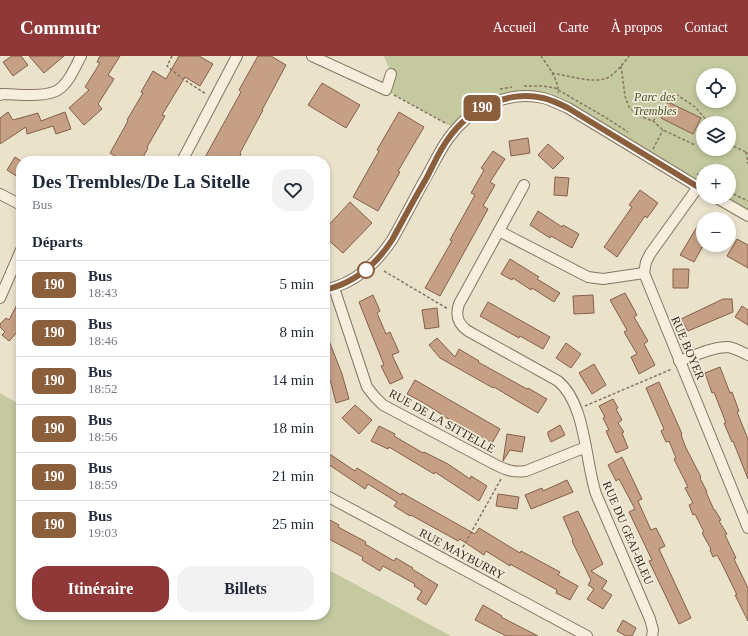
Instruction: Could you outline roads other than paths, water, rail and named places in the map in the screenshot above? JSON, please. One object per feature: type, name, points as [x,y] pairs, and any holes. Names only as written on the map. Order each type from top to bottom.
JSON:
[{"type":"street","points":[[1,93],[42,95],[55,92],[59,90],[69,78],[81,56]]},
{"type":"street","points":[[185,156],[237,56]]},
{"type":"street","points":[[312,56],[386,90],[391,74]]},
{"type":"street","points":[[330,289],[358,276],[382,255],[392,240],[441,150],[456,129],[474,113],[495,102],[520,96],[532,96],[555,102],[568,108],[696,186]]},
{"type":"street","name":"RUE DU GEAI-BLEU","points":[[524,185],[459,304],[456,311],[458,319],[461,326],[468,331],[558,381],[565,387],[570,395],[584,433],[596,494],[650,619],[652,636]]},
{"type":"street","points":[[499,231],[588,277],[603,279],[644,273],[646,262],[650,254],[696,193]]},
{"type":"street","points":[[0,194],[16,203]]},
{"type":"street","points":[[727,204],[748,216]]},
{"type":"street","points":[[0,298],[16,261]]},
{"type":"street","name":"RUE BOYER","points":[[644,273],[748,528]]},
{"type":"street","name":"RUE DE LA SITTELLE","points":[[330,292],[367,387],[383,405],[506,470],[517,473],[526,471],[586,447]]},
{"type":"street","points":[[680,363],[717,348],[728,347],[748,355]]},
{"type":"street","name":"RUE MAYBURRY","points":[[330,498],[587,636]]},
{"type":"park label","name":"Parc des Trembles","points":[[655,104]]}]
